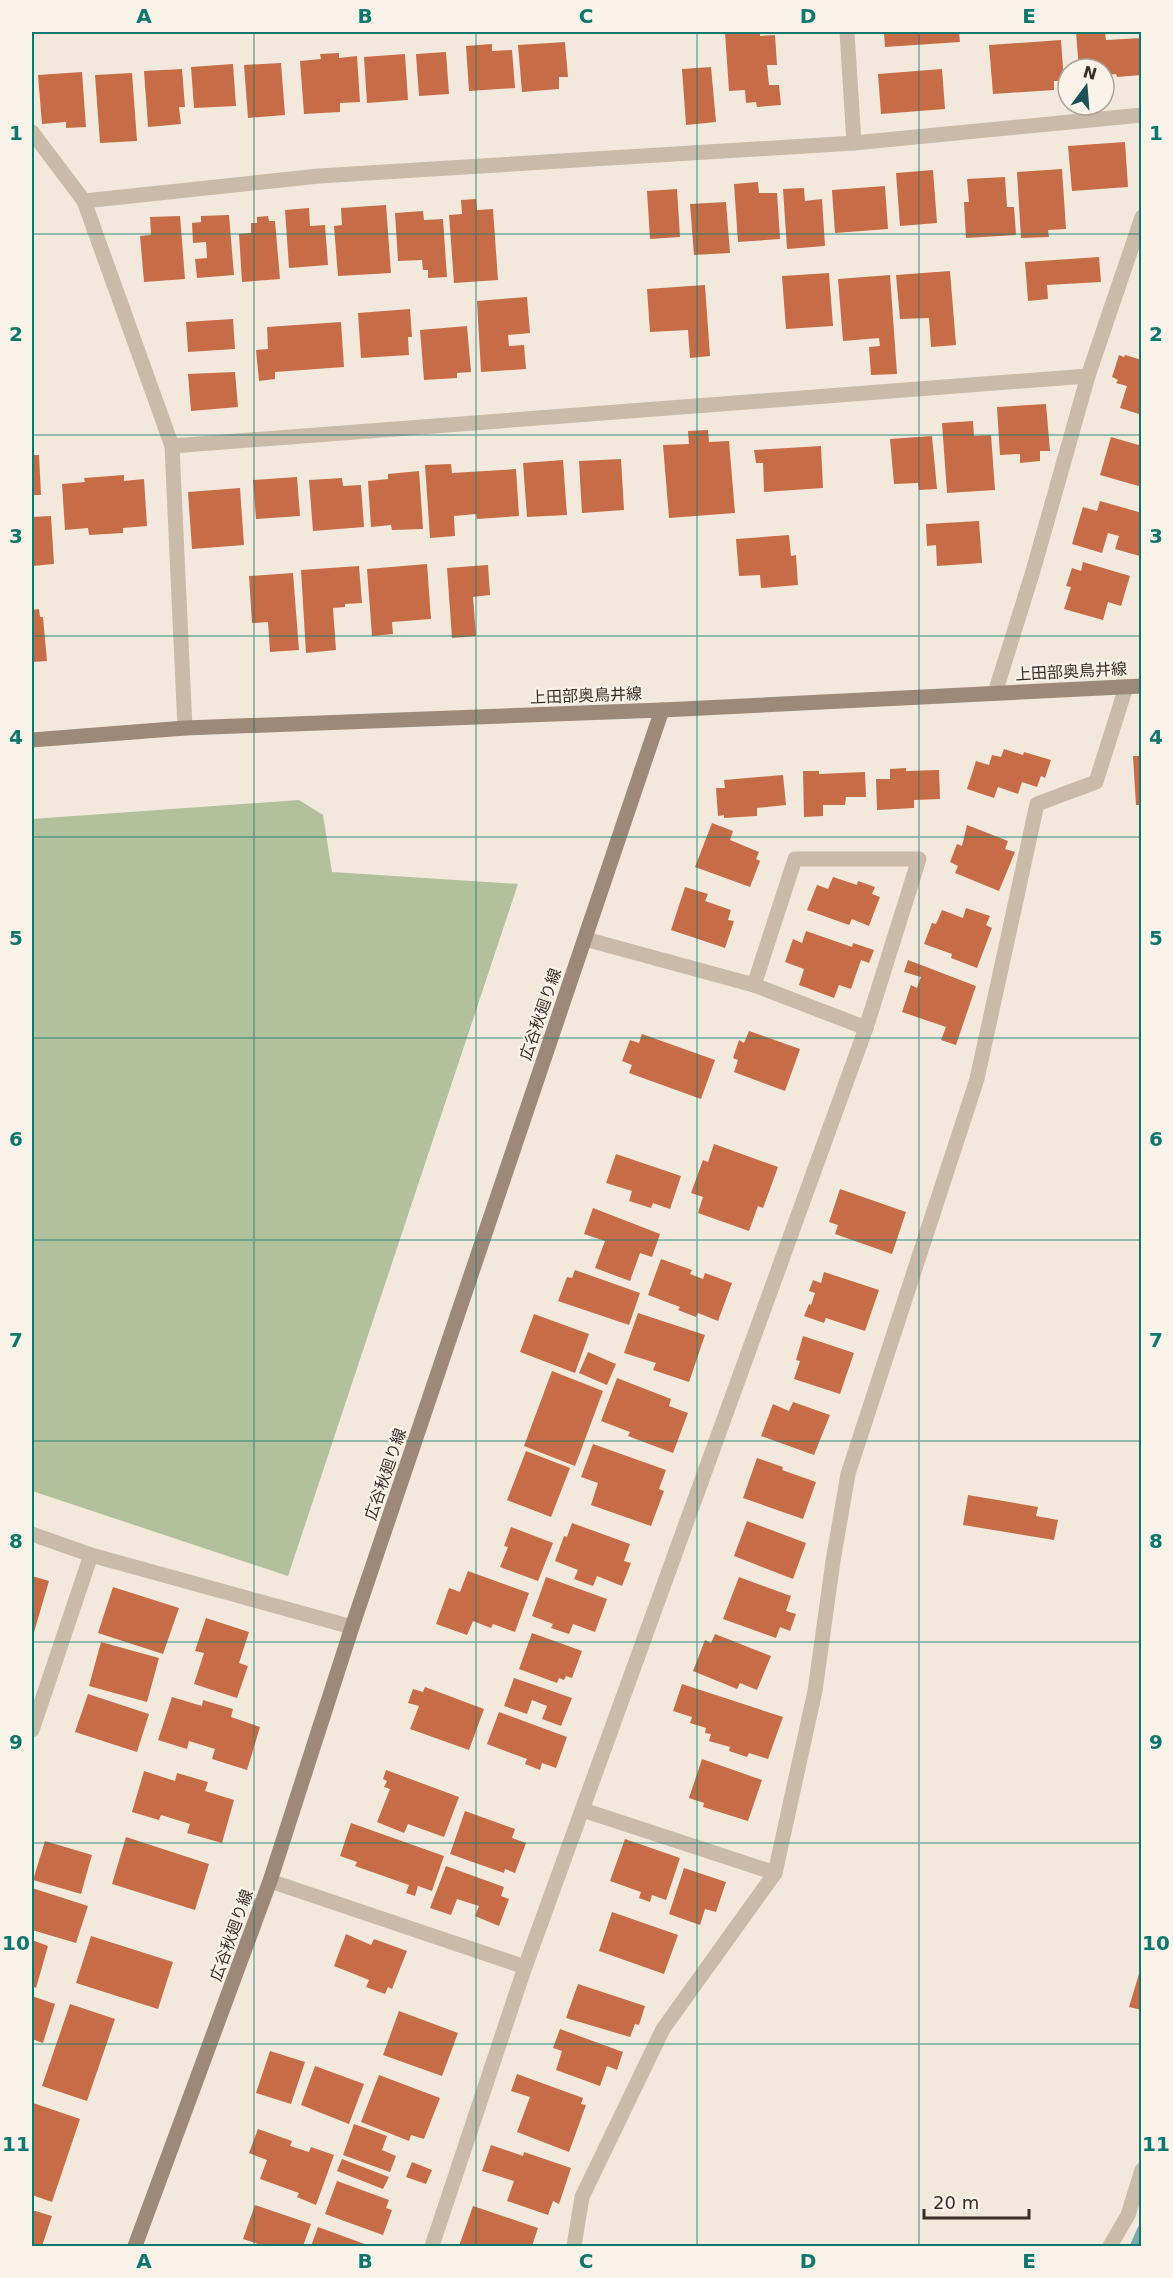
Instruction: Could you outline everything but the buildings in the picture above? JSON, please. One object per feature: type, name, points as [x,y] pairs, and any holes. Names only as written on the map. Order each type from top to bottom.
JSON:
[{"type":"street","points":[[847,32],[854,143]]},
{"type":"street","points":[[84,201],[319,176],[854,143],[1142,115]]},
{"type":"street","points":[[32,132],[84,201],[172,446],[185,728]]},
{"type":"street","points":[[995,693],[1033,571],[1088,376],[1142,217]]},
{"type":"street","points":[[172,446],[1088,376]]},
{"type":"street","points":[[574,2247],[582,2197],[663,2029],[775,1873],[815,1691],[848,1474],[977,1079],[1037,804],[1096,782],[1134,686]]},
{"type":"street","name":"上田部奥鳥井線","points":[[32,740],[185,728],[662,710],[1134,686]]},
{"type":"street","name":"広谷秋廻り線","points":[[135,2247],[270,1881],[352,1627],[662,710]]},
{"type":"street","points":[[432,2247],[525,1968],[866,1028],[919,859],[795,859],[754,985]]},
{"type":"street","points":[[585,939],[754,985],[866,1028]]},
{"type":"street","points":[[32,1534],[91,1555],[352,1627]]},
{"type":"street","points":[[32,1730],[91,1555]]},
{"type":"street","points":[[583,1810],[775,1873]]},
{"type":"street","points":[[270,1881],[525,1968]]},
{"type":"street","points":[[1110,2247],[1128,2215],[1142,2170]]},
{"type":"green space","points":[[299,800],[323,815],[332,872],[518,884],[288,1576],[32,1491],[32,819]]},
{"type":"waterway","points":[[1135,2246],[1142,2230]]}]
